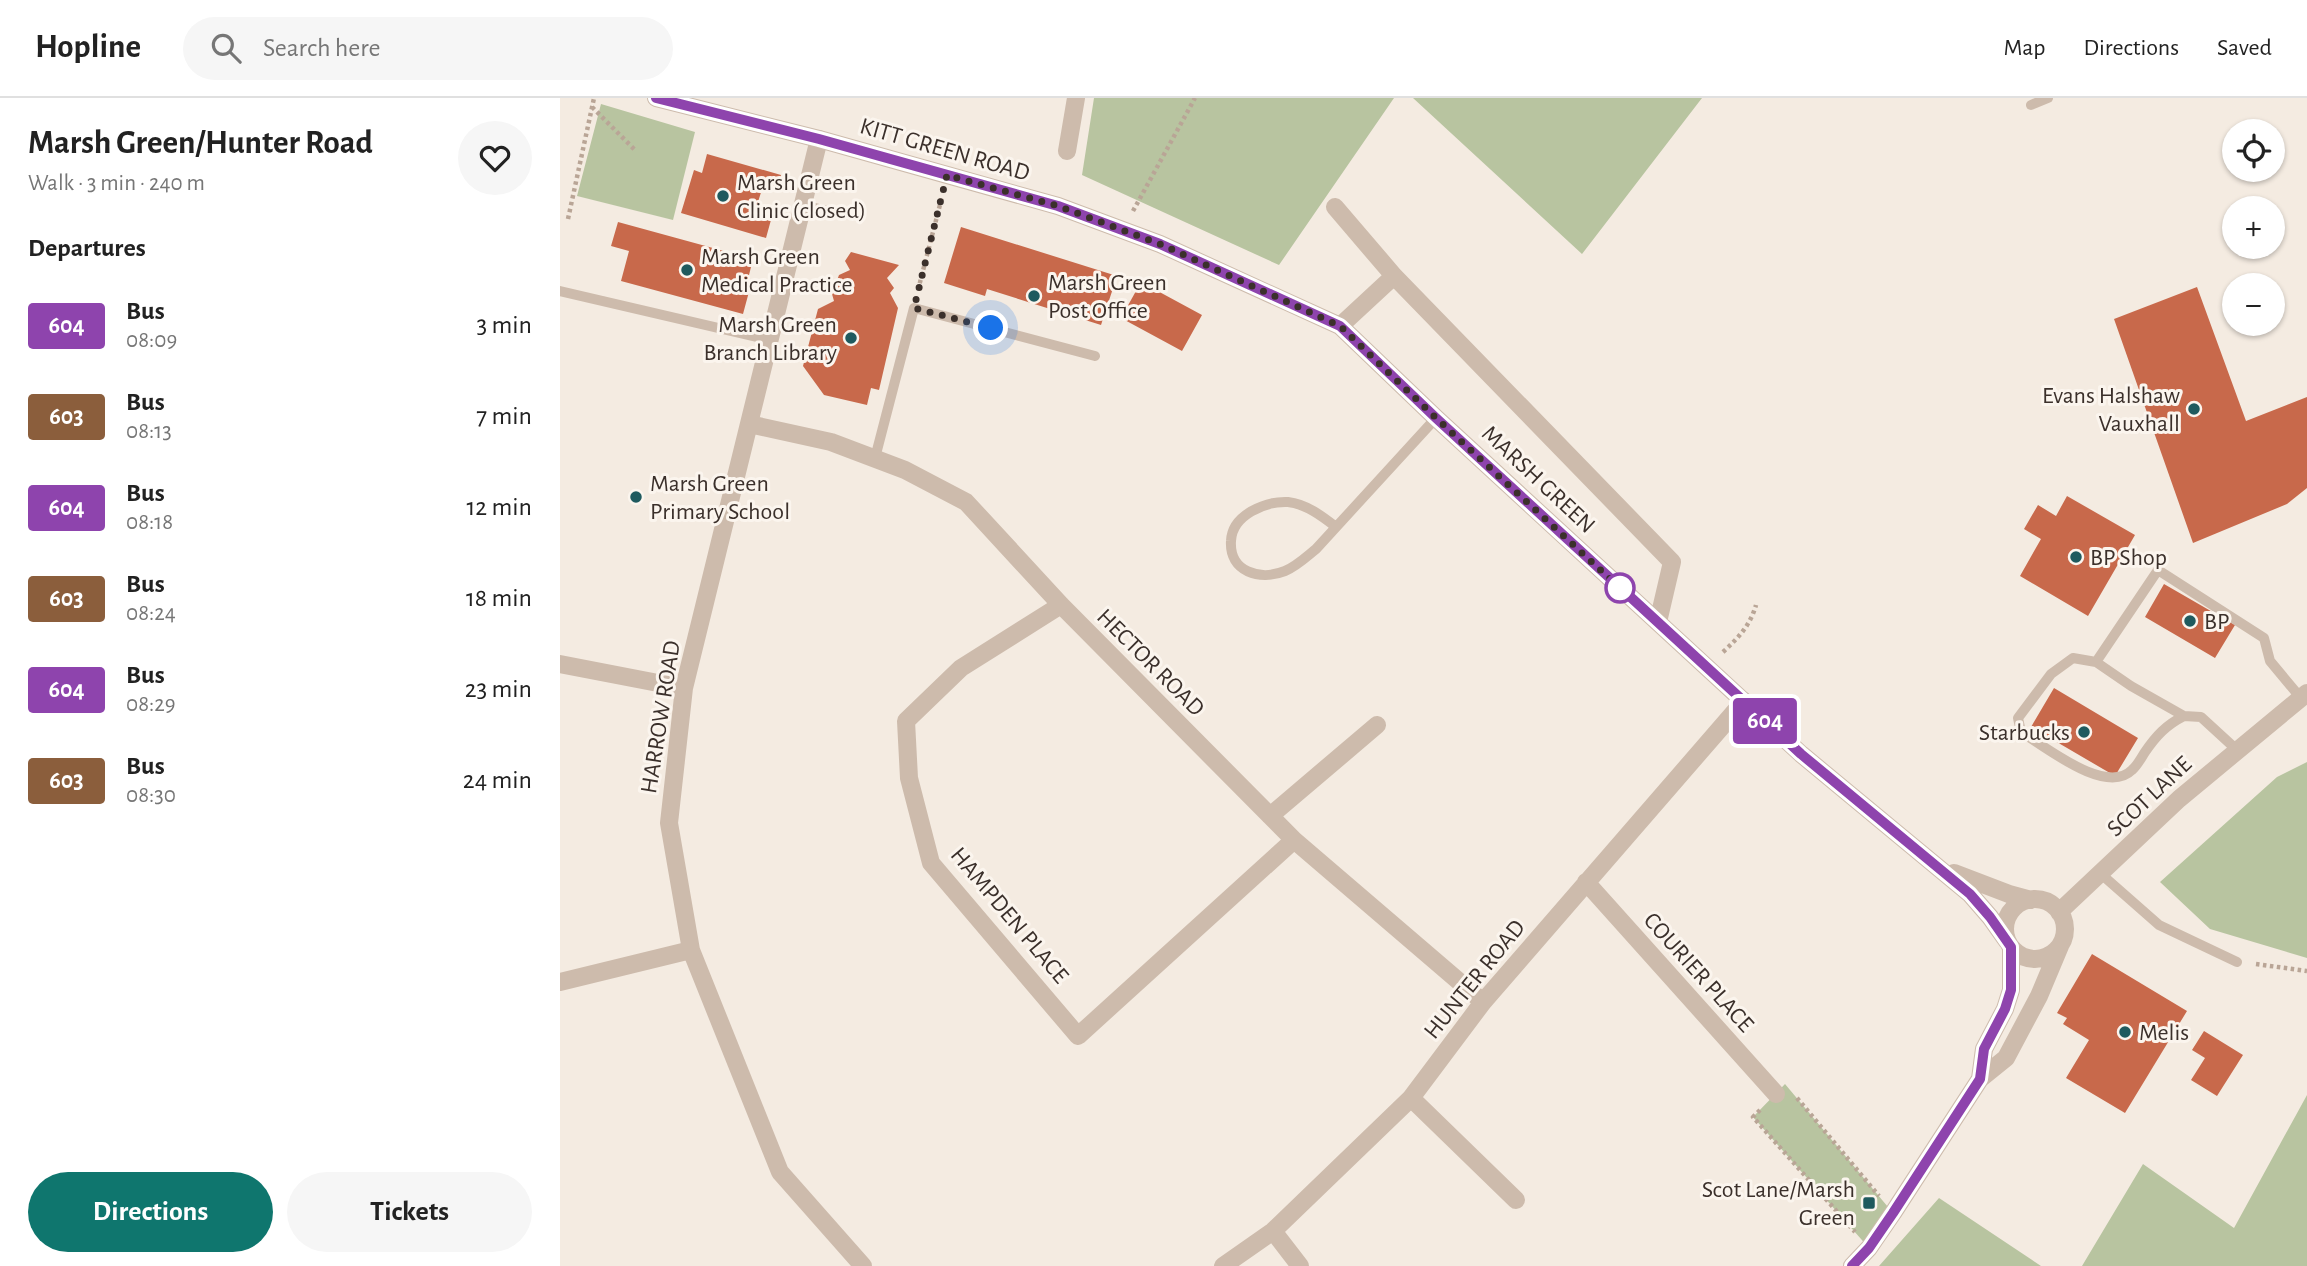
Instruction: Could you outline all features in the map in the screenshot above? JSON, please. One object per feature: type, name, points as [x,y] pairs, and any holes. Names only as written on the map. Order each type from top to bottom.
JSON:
[{"type":"street","name":"KITT GREEN ROAD","points":[[656,98],[706,104],[819,139],[1058,206]]},
{"type":"street","points":[[1067,151],[1076,98]]},
{"type":"street","name":"HARROW ROAD","points":[[819,139],[684,688],[669,823],[691,950],[780,1172],[863,1266]]},
{"type":"street","name":"MARSH GREEN","points":[[1058,206],[1160,244],[1340,326],[1436,418],[1801,754],[1970,894],[2009,944]]},
{"type":"street","points":[[1335,206],[1394,276],[1672,562],[1658,622]]},
{"type":"street","points":[[1340,326],[1394,276]]},
{"type":"street","name":"HECTOR ROAD","points":[[749,424],[831,442],[905,470],[966,502],[1061,605],[1294,840],[1483,1002]]},
{"type":"street","name":"HAMPDEN PLACE","points":[[1061,605],[961,668],[906,721],[909,778],[931,863],[1079,1036],[1294,840]]},
{"type":"street","points":[[560,664],[684,688]]},
{"type":"street","name":"SCOT LANE","points":[[2059,912],[2179,799],[2237,750],[2305,699]]},
{"type":"street","name":"HUNTER ROAD","points":[[1223,1266],[1273,1231],[1411,1098],[1483,1002],[1744,701]]},
{"type":"street","points":[[1270,816],[1377,724]]},
{"type":"street","name":"MARSH GREEN","points":[[1938,866],[1981,884],[2031,900]]},
{"type":"street","name":"COURIER PLACE","points":[[1586,882],[1776,1094]]},
{"type":"street","points":[[1852,1266],[1869,1248],[1893,1213],[1980,1079],[2006,1058],[2039,996],[2060,946],[2064,928],[2059,912],[2046,901],[2031,900],[2017,905],[2011,911],[2005,926],[2009,944],[2011,990],[2005,1009],[1984,1049],[1980,1079]]},
{"type":"street","points":[[2009,944],[2023,957],[2039,959],[2053,953],[2060,946]]},
{"type":"street","points":[[560,982],[691,950]]},
{"type":"street","points":[[1411,1098],[1516,1200]]},
{"type":"street","points":[[1273,1231],[1300,1266]]},
{"type":"lane","points":[[2031,104],[2048,98]]},
{"type":"lane","points":[[803,205],[844,215]]},
{"type":"lane","points":[[560,291],[770,340]]},
{"type":"lane","points":[[875,458],[914,308],[1095,356]]},
{"type":"lane","points":[[1336,527],[1305,507],[1289,502],[1271,504],[1255,509],[1243,517],[1234,528],[1230,540],[1232,554],[1238,565],[1250,574],[1264,576],[1283,572],[1298,564],[1316,549],[1436,418]]},
{"type":"lane","points":[[2096,662],[2158,570],[2264,638],[2270,661],[2305,699]]},
{"type":"lane","points":[[2184,716],[2167,725],[2132,771],[2119,778],[2106,778],[2086,771],[2021,732],[2018,718],[2051,674],[2073,658],[2096,662],[2184,716],[2201,717],[2237,750]]},
{"type":"lane","points":[[2101,874],[2158,925],[2237,962]]},
{"type":"path","points":[[568,219],[594,98]]},
{"type":"path","points":[[1123,231],[1195,98]]},
{"type":"path","points":[[592,107],[635,150]]},
{"type":"path","points":[[914,308],[947,175]]},
{"type":"path","points":[[1706,667],[1740,636],[1751,622],[1756,605]]},
{"type":"path","points":[[2237,962],[2307,971]]},
{"type":"path","points":[[1869,1248],[1754,1117],[1785,1084],[1893,1213]]},
{"type":"green space","points":[[1094,98],[1394,98],[1279,265],[1082,175]]},
{"type":"green space","points":[[1413,98],[1702,98],[1582,254]]},
{"type":"green space","points":[[601,104],[695,132],[673,220],[577,196]]},
{"type":"green space","points":[[2307,762],[2307,958],[2210,929],[2160,882],[2277,777]]},
{"type":"green space","points":[[1785,1084],[1893,1213],[1869,1248],[1753,1117]]},
{"type":"green space","points":[[2307,1095],[2307,1266],[2082,1266],[2143,1164],[2234,1228]]},
{"type":"green space","points":[[1939,1198],[2041,1266],[1879,1266]]},
{"type":"building","name":"Marsh Green Clinic (closed)","points":[[707,154],[781,175],[778,187],[764,183],[757,205],[774,209],[766,238],[681,213],[694,170],[702,173]]},
{"type":"building","name":"Marsh Green Medical Practice","points":[[618,222],[753,259],[746,287],[750,288],[743,314],[621,281],[629,251],[611,246]]},
{"type":"building","points":[[961,227],[1117,276],[1101,325],[987,289],[985,296],[944,283]]},
{"type":"building","name":"Marsh Green Branch Library","points":[[851,252],[899,265],[887,278],[894,288],[890,293],[898,308],[879,390],[871,388],[867,405],[824,395],[803,366],[818,309],[834,301],[832,294],[839,275],[850,270],[845,261]]},
{"type":"building","points":[[1141,282],[1202,315],[1182,351],[1121,318]]},
{"type":"building","name":"Evans Halshaw Vauxhall","points":[[2197,287],[2246,421],[2307,397],[2307,488],[2287,504],[2193,543],[2114,319]]},
{"type":"building","name":"BP Shop","points":[[2067,496],[2135,535],[2088,616],[2020,576],[2041,539],[2024,529],[2038,505],[2056,516]]},
{"type":"building","name":"BP","points":[[2164,584],[2235,625],[2215,658],[2145,617]]},
{"type":"building","name":"Starbucks","points":[[2054,688],[2138,738],[2115,776],[2031,727]]},
{"type":"building","name":"Melis","points":[[2092,954],[2187,1011],[2125,1113],[2066,1078],[2089,1040],[2063,1024],[2067,1018],[2057,1013]]},
{"type":"building","points":[[2204,1031],[2243,1055],[2217,1096],[2191,1080],[2205,1058],[2192,1050]]},
{"type":"bus line","name":"604","points":[[656,98],[819,139],[1058,206],[1160,244],[1340,326],[1436,418],[1801,754],[1970,894],[2011,947],[2011,990],[2005,1009],[1984,1049],[1980,1079],[1893,1213],[1869,1248],[1852,1266]]},
{"type":"place","name":"Marsh Green Clinic (closed)","points":[[723,196]]},
{"type":"place","name":"Marsh Green Medical Practice","points":[[687,270]]},
{"type":"place","name":"Marsh Green Post Office","points":[[1034,296]]},
{"type":"place","name":"Marsh Green Branch Library","points":[[851,338]]},
{"type":"place","name":"Evans Halshaw Vauxhall","points":[[2194,409]]},
{"type":"place","name":"Marsh Green Primary School","points":[[636,497]]},
{"type":"place","name":"BP Shop","points":[[2076,557]]},
{"type":"place","name":"BP","points":[[2190,621]]},
{"type":"place","name":"Starbucks","points":[[2084,732]]},
{"type":"place","name":"Melis","points":[[2125,1032]]},
{"type":"place","name":"Scot Lane/Marsh Green","points":[[1869,1203]]},
{"type":"route","points":[[991,328],[914,308],[947,175],[1058,206],[1160,244],[1340,326],[1620,588]]}]
